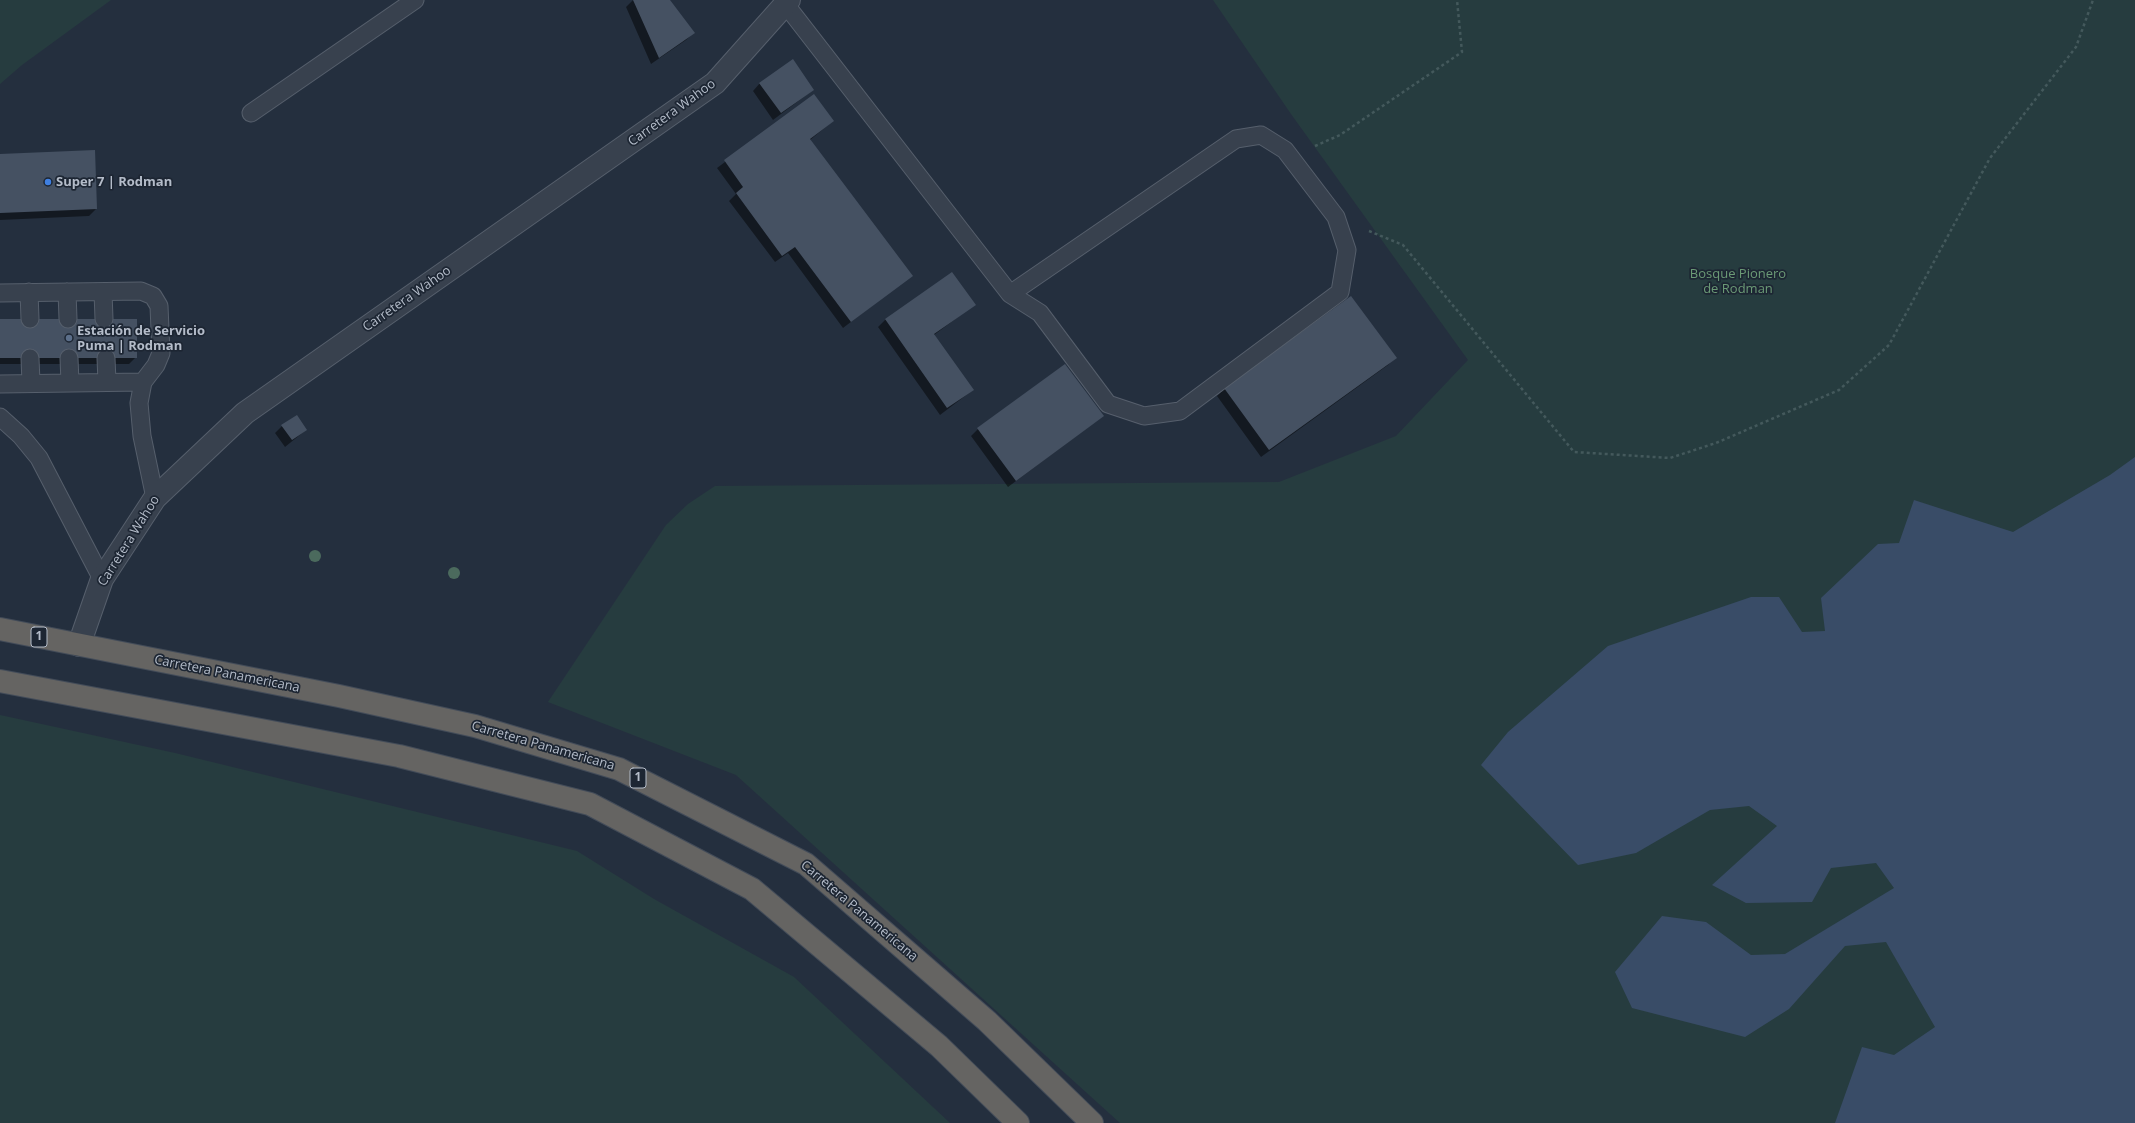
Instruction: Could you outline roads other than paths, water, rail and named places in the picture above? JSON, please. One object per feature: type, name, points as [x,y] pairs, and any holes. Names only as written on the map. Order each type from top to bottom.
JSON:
[{"type":"highway","name":"Carretera Panamericana","points":[[0,629],[339,696],[475,726],[619,769],[806,864],[988,1021],[1092,1123]]},
{"type":"highway","points":[[0,681],[399,756],[590,804],[752,889],[939,1046],[1018,1123]]},
{"type":"street","name":"Carretera Wahoo","points":[[79,645],[102,579],[155,498],[245,413],[715,83],[788,3]]},
{"type":"lane","points":[[251,113],[415,0]]},
{"type":"lane","points":[[788,3],[1010,294],[1040,313],[1108,404],[1144,416],[1180,411],[1340,292],[1347,250],[1336,217],[1285,150],[1261,135],[1236,139],[1010,294]]},
{"type":"lane","points":[[0,293],[141,291],[153,296],[159,306],[161,353],[156,365],[143,382],[138,403],[142,436],[155,498]]},
{"type":"lane","points":[[29,292],[30,319]]},
{"type":"lane","points":[[67,292],[68,319]]},
{"type":"lane","points":[[103,292],[104,319]]},
{"type":"lane","points":[[30,358],[31,383]]},
{"type":"lane","points":[[69,358],[70,383]]},
{"type":"lane","points":[[106,358],[107,382]]},
{"type":"lane","points":[[0,384],[143,382]]},
{"type":"lane","points":[[0,417],[40,458],[102,579]]},
{"type":"water","points":[[2135,457],[2135,1123],[1835,1123],[1862,1047],[1894,1055],[1935,1027],[1886,942],[1845,946],[1789,1009],[1745,1037],[1632,1008],[1615,972],[1662,916],[1706,922],[1751,955],[1785,954],[1894,888],[1876,863],[1831,868],[1812,902],[1746,903],[1712,885],[1777,826],[1749,806],[1710,810],[1636,853],[1578,865],[1481,765],[1508,732],[1608,646],[1751,597],[1779,597],[1802,632],[1825,631],[1821,598],[1878,544],[1899,543],[1914,500],[2013,532],[2110,475]]},
{"type":"place","name":"Super 7 | Rodman","points":[[48,182]]},
{"type":"place","name":"Estación de Servicio Puma | Rodman","points":[[69,338]]},
{"type":"park label","name":"Bosque Pionero de Rodman","points":[[1738,282]]}]
